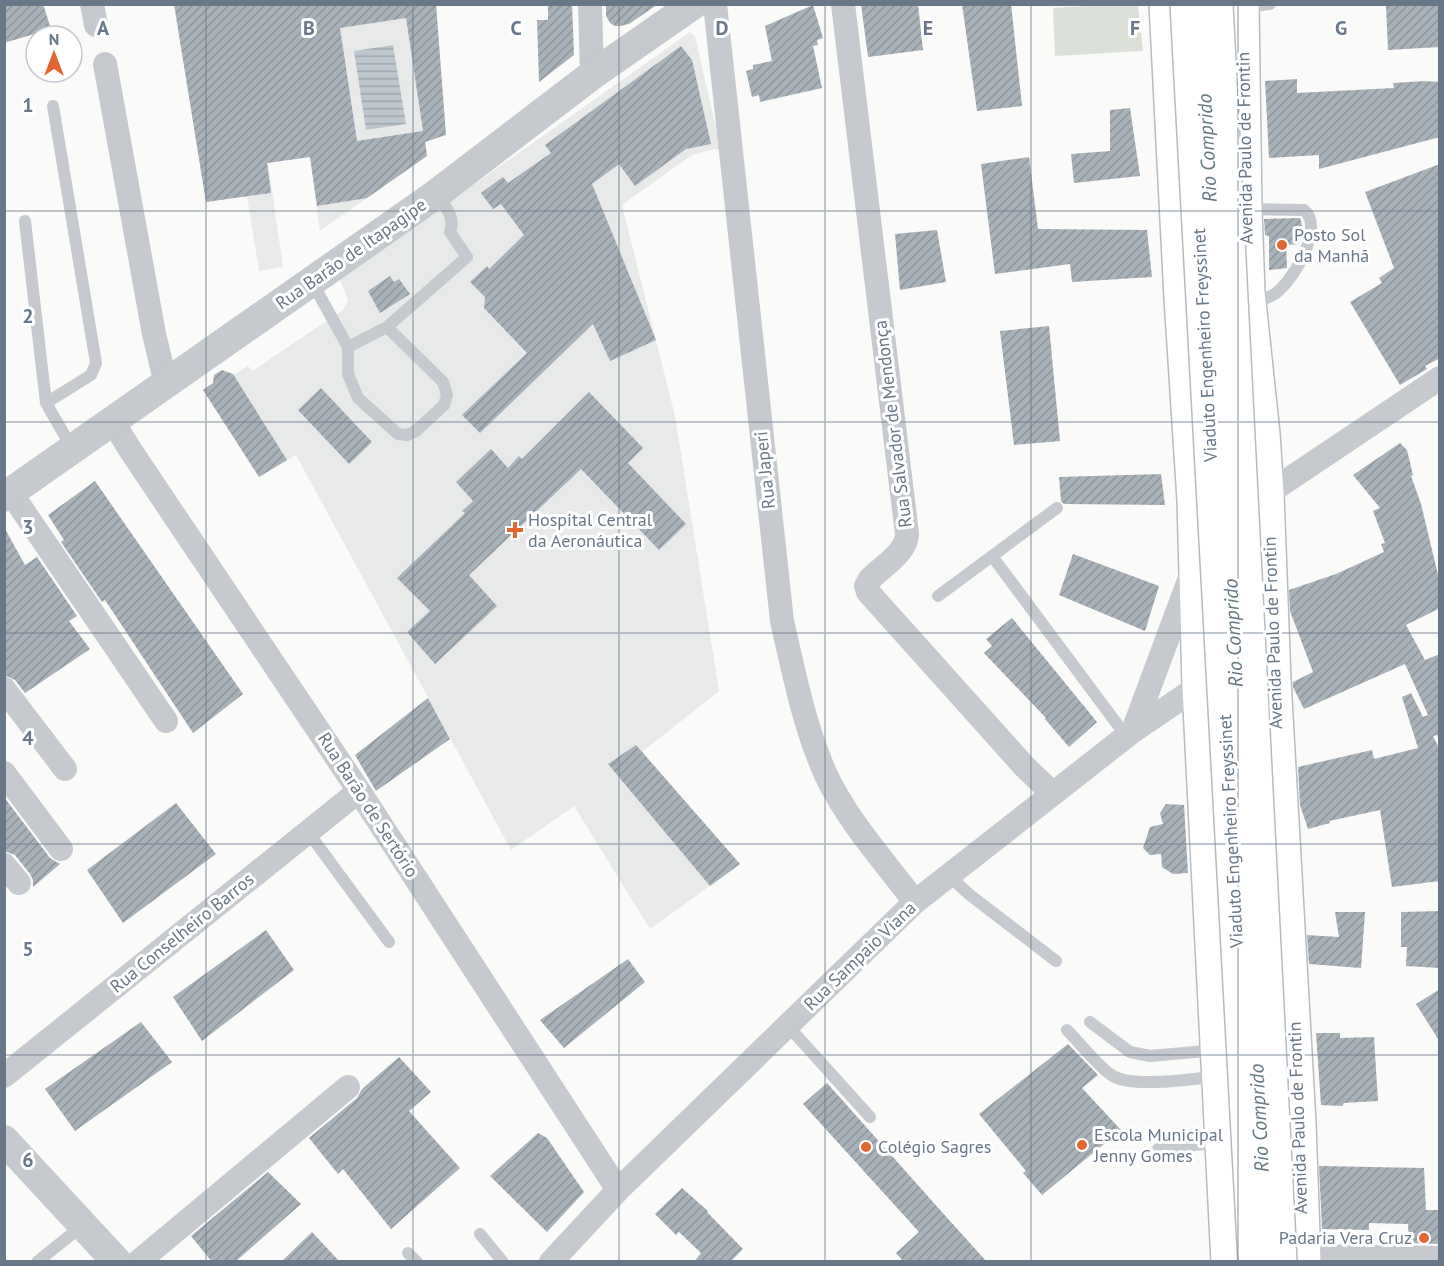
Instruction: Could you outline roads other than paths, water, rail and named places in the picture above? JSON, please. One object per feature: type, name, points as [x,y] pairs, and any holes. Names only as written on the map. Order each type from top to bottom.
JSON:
[{"type":"main road","points":[[1228,1262],[1199,686],[1194,500],[1181,298],[1173,10],[1242,8]]},
{"type":"main road","name":"Viaduto Engenheiro Freyssinet","points":[[1242,8],[1296,1260]]},
{"type":"main road","name":"Avenida Paulo de Frontin","points":[[1242,8],[1245,209],[1249,299],[1267,494],[1274,680],[1298,1104],[1296,1260]]},
{"type":"main road","name":"Viaduto Engenheiro Freyssinet","points":[[1173,10],[1254,1262]]},
{"type":"main road","points":[[1181,298],[1249,299]]},
{"type":"main road","points":[[1199,686],[1274,680]]},
{"type":"main road","points":[[1219,1077],[1298,1104]]},
{"type":"street","points":[[590,4],[592,75]]},
{"type":"street","name":"Rua Barão de Itapagipe","points":[[8,495],[435,195],[592,75],[694,4]]},
{"type":"street","name":"Rua Japeri","points":[[715,4],[782,621],[803,711],[826,775],[843,806],[915,902]]},
{"type":"street","name":"Rua Salvador de Mendonça","points":[[843,4],[907,534],[907,541],[903,548],[870,579],[866,586],[868,592],[1024,766],[1053,794]]},
{"type":"street","points":[[105,64],[154,334],[166,384]]},
{"type":"street","points":[[1194,500],[1267,494],[1440,378]]},
{"type":"street","name":"Rua Barão de Sertório","points":[[113,422],[359,791],[618,1190]]},
{"type":"street","points":[[8,495],[166,721]]},
{"type":"street","points":[[1129,733],[1195,564]]},
{"type":"street","name":"Rua Sampaio Viana","points":[[551,1262],[618,1190],[915,902],[1129,733],[1199,686]]},
{"type":"street","points":[[4,689],[65,769]]},
{"type":"street","points":[[4,772],[61,849]]},
{"type":"street","name":"Rua Conselheiro Barros","points":[[4,1076],[359,791]]},
{"type":"street","points":[[138,1262],[348,1087]]},
{"type":"street","points":[[4,1140],[117,1262]]},
{"type":"street","points":[[1296,1260],[1440,1258]]},
{"type":"lane","points":[[46,403],[91,375],[96,363],[53,106]]},
{"type":"lane","points":[[348,347],[387,327],[467,257],[450,232],[452,221],[446,206],[435,195]]},
{"type":"lane","points":[[1245,209],[1300,209],[1308,213],[1310,218],[1310,240],[1296,269],[1273,295],[1249,299]]},
{"type":"lane","points":[[25,221],[46,403],[73,449]]},
{"type":"lane","points":[[312,282],[348,347],[348,374],[358,398],[398,434],[407,435],[416,432],[444,405],[447,395],[443,381],[387,327]]},
{"type":"lane","points":[[938,597],[1056,508]]},
{"type":"lane","points":[[992,556],[1129,733]]},
{"type":"lane","points":[[308,832],[389,942]]},
{"type":"lane","points":[[949,876],[969,895],[1056,961]]},
{"type":"lane","points":[[1090,1022],[1130,1052],[1219,1077]]},
{"type":"lane","points":[[788,1026],[870,1117]]},
{"type":"lane","points":[[1067,1030],[1111,1075],[1123,1081],[1219,1077]]},
{"type":"lane","points":[[1158,1149],[1222,1142]]},
{"type":"lane","points":[[38,1262],[83,1225]]},
{"type":"lane","points":[[480,1234],[503,1262]]},
{"type":"place","name":"Posto Sol da Manhã","points":[[1282,245]]},
{"type":"place","name":"Hospital Central da Aeronáutica","points":[[515,530]]},
{"type":"place","name":"Escola Municipal Jenny Gomes","points":[[1082,1145]]},
{"type":"place","name":"Colégio Sagres","points":[[866,1147]]},
{"type":"place","name":"Padaria Vera Cruz","points":[[1424,1238]]},
{"type":"water label","name":"Rio Comprido","points":[[1207,148]]},
{"type":"water label","name":"Rio Comprido","points":[[1233,633]]},
{"type":"water label","name":"Rio Comprido","points":[[1259,1118]]}]
